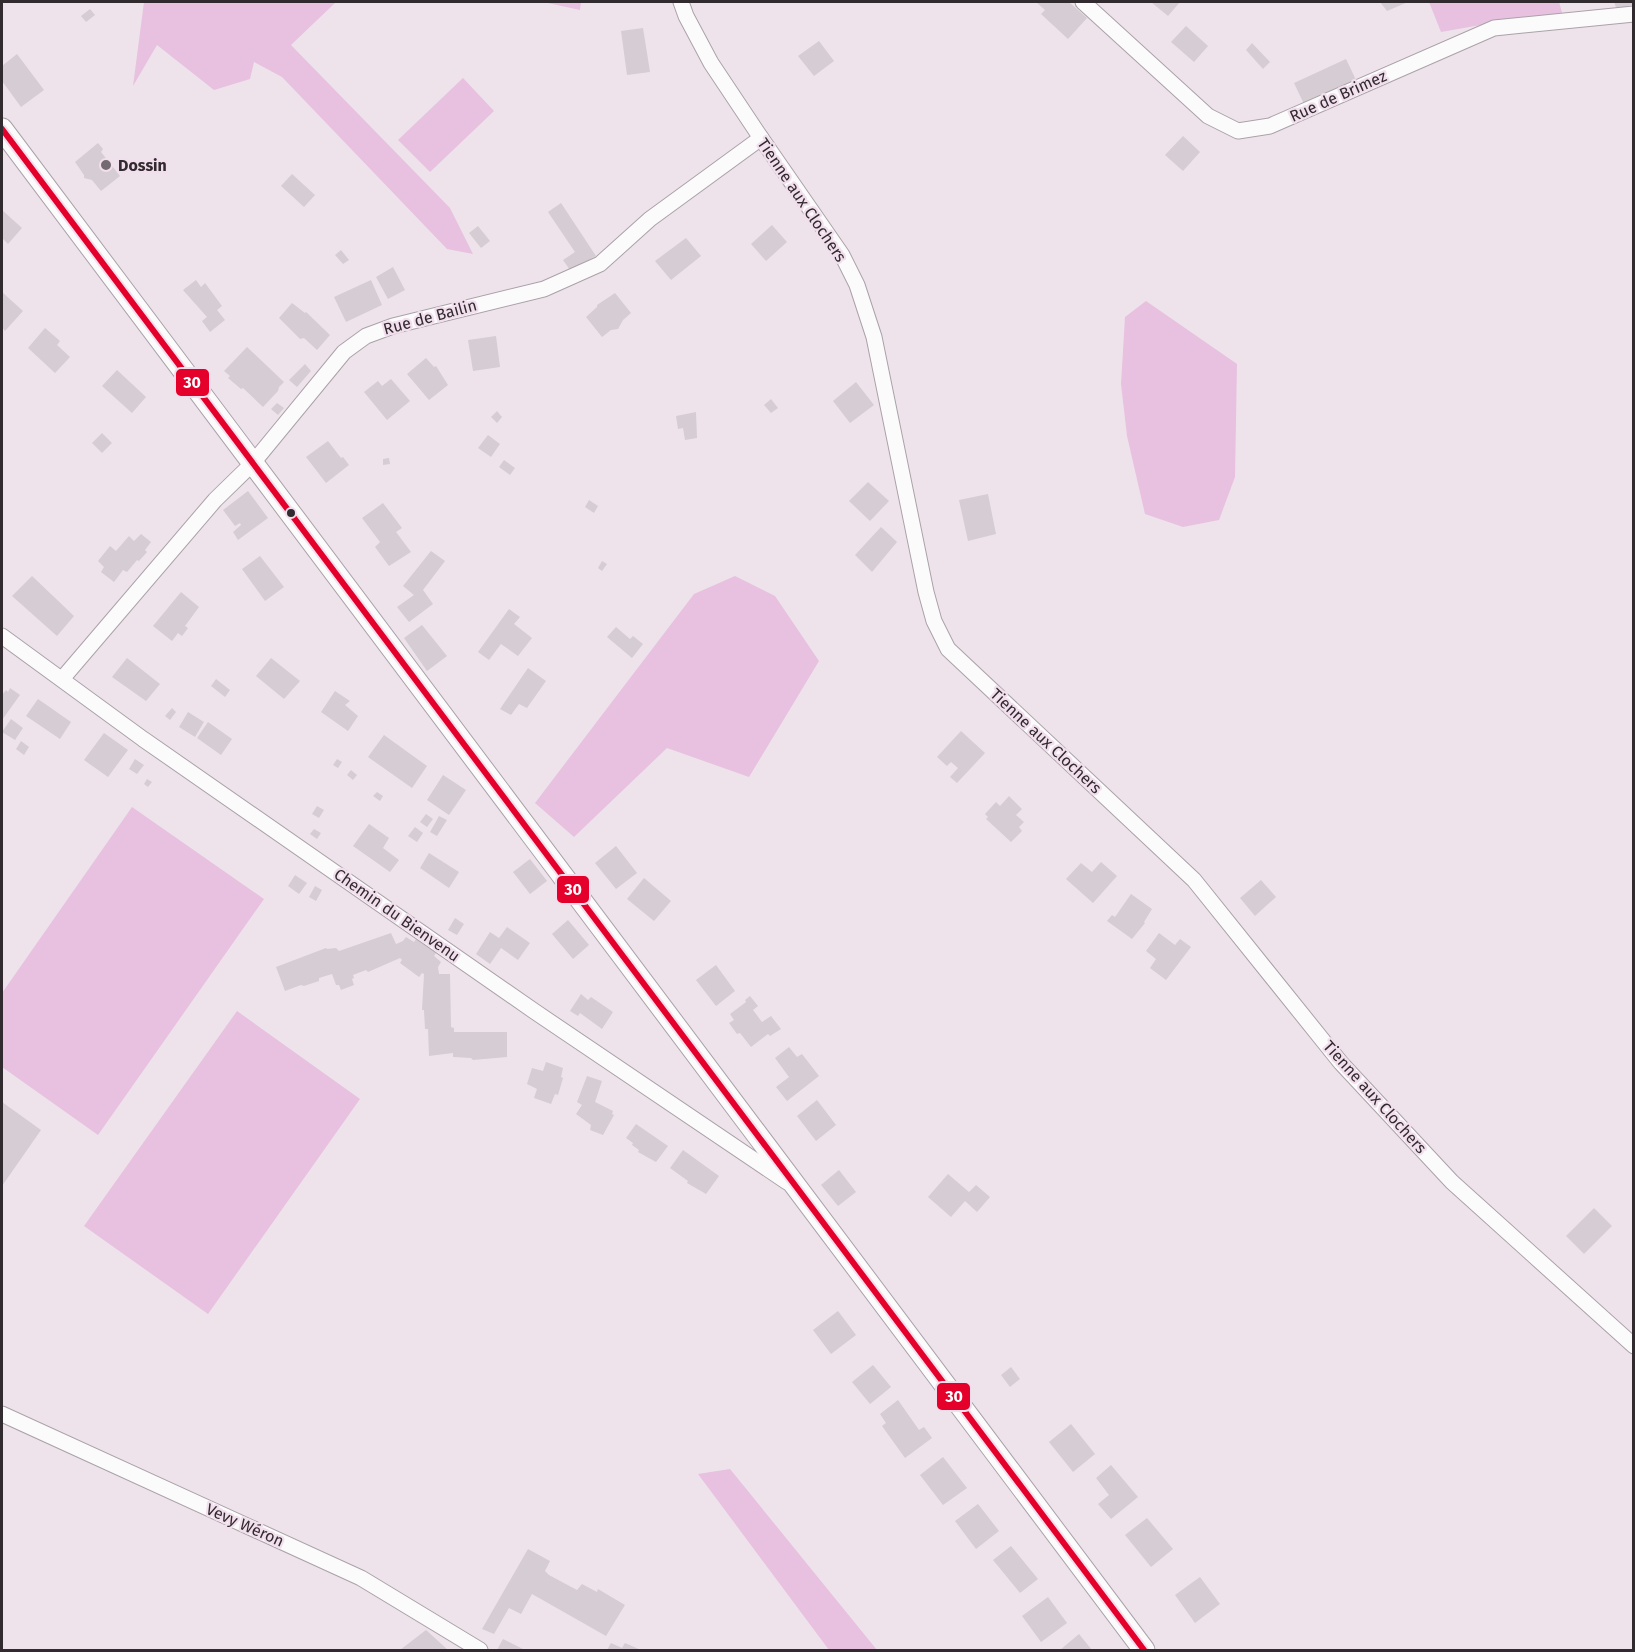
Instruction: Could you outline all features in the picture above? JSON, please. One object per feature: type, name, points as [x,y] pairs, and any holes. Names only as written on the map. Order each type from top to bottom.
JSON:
[{"type":"main road","points":[[2,129],[1144,1650]]},
{"type":"street","name":"Tienne aux Clochers","points":[[681,2],[711,63],[842,255],[857,285],[874,338],[926,592],[934,621],[948,649],[1194,880],[1341,1063],[1452,1182],[1634,1346]]},
{"type":"street","name":"Rue de Brimez","points":[[1083,2],[1208,116],[1238,131],[1270,126],[1494,28],[1634,14]]},
{"type":"street","name":"Rue de Bailin","points":[[62,679],[215,500],[252,464],[344,352],[366,336],[393,326],[544,289],[600,264],[650,219],[760,138]]},
{"type":"street","name":"Chemin du Bienvenu","points":[[2,636],[143,739],[524,1004],[796,1188]]},
{"type":"street","name":"Vevy Wéron","points":[[2,1414],[361,1578],[480,1650]]},
{"type":"shaded area","points":[[144,2],[336,2],[291,45],[450,208],[473,254],[447,249],[282,77],[254,62],[250,79],[214,90],[157,45],[133,86]]},
{"type":"shaded area","points":[[543,2],[581,2],[580,10]]},
{"type":"shaded area","points":[[1429,2],[1559,2],[1563,16],[1515,19],[1441,32]]},
{"type":"shaded area","points":[[463,78],[494,111],[430,172],[398,140]]},
{"type":"shaded area","points":[[1146,301],[1237,364],[1235,477],[1219,520],[1183,527],[1145,514],[1127,436],[1121,384],[1125,317]]},
{"type":"shaded area","points":[[735,576],[775,596],[819,661],[749,777],[667,748],[574,837],[535,803],[694,594]]},
{"type":"shaded area","points":[[132,807],[264,899],[98,1135],[2,1067],[2,993]]},
{"type":"shaded area","points":[[237,1011],[360,1099],[208,1314],[84,1226]]},
{"type":"shaded area","points":[[730,1469],[877,1650],[829,1650],[698,1474]]},
{"type":"building","points":[[1036,2],[1069,2],[1087,18],[1068,39],[1041,14],[1045,10]]},
{"type":"building","points":[[1151,2],[1180,2],[1168,16]]},
{"type":"building","points":[[1380,2],[1408,2],[1387,11]]},
{"type":"building","points":[[1614,2],[1634,2],[1634,4],[1617,10]]},
{"type":"building","points":[[90,9],[95,15],[86,22],[81,16]]},
{"type":"building","points":[[1186,26],[1208,46],[1194,62],[1171,42]]},
{"type":"building","points":[[643,28],[650,72],[627,75],[621,31]]},
{"type":"building","points":[[819,41],[834,61],[814,76],[798,56]]},
{"type":"building","points":[[1252,43],[1270,62],[1263,69],[1246,50]]},
{"type":"building","points":[[17,54],[44,90],[21,107],[2,81],[2,66]]},
{"type":"building","points":[[1346,59],[1356,80],[1304,104],[1294,83]]},
{"type":"building","points":[[1183,136],[1200,152],[1183,171],[1165,155]]},
{"type":"building","points":[[98,143],[103,149],[101,152],[120,176],[101,191],[92,180],[84,178],[75,162]]},
{"type":"building","points":[[292,174],[315,195],[304,207],[281,186]]},
{"type":"building","points":[[561,203],[596,256],[570,270],[563,260],[575,252],[548,212]]},
{"type":"building","points":[[2,210],[22,228],[8,244],[2,238]]},
{"type":"building","points":[[772,225],[787,242],[766,261],[751,244]]},
{"type":"building","points":[[478,226],[490,241],[481,248],[469,233]]},
{"type":"building","points":[[686,238],[701,256],[671,280],[655,261]]},
{"type":"building","points":[[341,250],[349,260],[343,264],[335,255]]},
{"type":"building","points":[[393,267],[405,290],[388,299],[376,277]]},
{"type":"building","points":[[196,280],[201,287],[205,283],[222,306],[217,310],[225,320],[210,332],[202,321],[207,317],[183,290]]},
{"type":"building","points":[[371,280],[382,305],[346,322],[334,297]]},
{"type":"building","points":[[2,292],[23,311],[5,331],[2,327]]},
{"type":"building","points":[[615,293],[631,313],[618,329],[611,330],[602,337],[586,317],[597,305]]},
{"type":"building","points":[[292,303],[306,312],[330,335],[317,350],[304,338],[300,339],[279,318]]},
{"type":"building","points":[[45,328],[60,341],[57,345],[70,357],[55,373],[28,348]]},
{"type":"building","points":[[496,336],[500,367],[473,371],[468,340]]},
{"type":"building","points":[[247,347],[284,382],[263,407],[243,388],[241,389],[228,378],[230,376],[224,371]]},
{"type":"building","points":[[426,358],[434,367],[436,366],[448,385],[429,400],[407,374]]},
{"type":"building","points":[[305,364],[311,371],[297,387],[289,380]]},
{"type":"building","points":[[117,370],[146,397],[132,413],[102,386]]},
{"type":"building","points":[[391,379],[410,401],[387,420],[364,392],[378,381],[382,386]]},
{"type":"building","points":[[856,382],[874,405],[850,423],[833,401]]},
{"type":"building","points":[[771,399],[778,408],[771,413],[764,405]]},
{"type":"building","points":[[277,403],[284,408],[278,415],[271,409]]},
{"type":"building","points":[[497,411],[502,417],[497,423],[491,417]]},
{"type":"building","points":[[696,412],[697,438],[685,440],[683,428],[678,429],[676,416]]},
{"type":"building","points":[[102,433],[112,443],[102,453],[92,443]]},
{"type":"building","points":[[488,435],[500,444],[491,457],[478,448]]},
{"type":"building","points":[[328,441],[349,465],[326,483],[306,457]]},
{"type":"building","points":[[389,458],[390,464],[383,465],[383,459]]},
{"type":"building","points":[[504,460],[515,468],[510,475],[499,467]]},
{"type":"building","points":[[868,482],[889,501],[870,521],[849,501]]},
{"type":"building","points":[[248,491],[268,518],[238,540],[233,532],[241,525],[240,523],[235,526],[223,510]]},
{"type":"building","points":[[988,494],[996,534],[968,541],[959,500]]},
{"type":"building","points":[[589,500],[598,506],[594,513],[585,507]]},
{"type":"building","points":[[383,503],[402,528],[396,532],[411,552],[389,566],[375,547],[380,542],[362,518]]},
{"type":"building","points":[[881,527],[897,542],[872,572],[855,555]]},
{"type":"building","points":[[141,534],[151,542],[145,550],[147,552],[139,561],[137,560],[127,572],[123,570],[114,582],[101,572],[104,567],[98,561],[110,546],[116,551],[129,536],[134,541]]},
{"type":"building","points":[[431,551],[445,561],[423,590],[433,604],[409,622],[397,607],[414,595],[403,586]]},
{"type":"building","points":[[260,556],[284,587],[265,601],[242,569]]},
{"type":"building","points":[[602,561],[607,564],[602,571],[598,568]]},
{"type":"building","points":[[32,576],[74,616],[57,636],[12,596]]},
{"type":"building","points":[[181,592],[199,607],[185,626],[188,628],[182,636],[178,633],[172,641],[153,626]]},
{"type":"building","points":[[509,609],[520,617],[514,624],[532,638],[518,656],[501,644],[489,660],[478,652]]},
{"type":"building","points":[[422,625],[447,656],[427,671],[404,638]]},
{"type":"building","points":[[616,627],[630,639],[633,636],[643,644],[632,658],[607,637]]},
{"type":"building","points":[[127,658],[160,684],[146,701],[112,677]]},
{"type":"building","points":[[271,658],[300,681],[284,699],[256,676]]},
{"type":"building","points":[[528,668],[546,681],[527,708],[519,704],[511,715],[500,709]]},
{"type":"building","points":[[216,679],[230,690],[225,697],[211,686]]},
{"type":"building","points":[[10,688],[20,695],[2,720],[2,695]]},
{"type":"building","points":[[335,691],[350,701],[345,705],[358,716],[348,731],[321,712]]},
{"type":"building","points":[[38,699],[71,722],[60,739],[26,716]]},
{"type":"building","points":[[172,708],[176,712],[170,720],[165,716]]},
{"type":"building","points":[[188,712],[204,722],[195,737],[179,727]]},
{"type":"building","points":[[11,719],[23,728],[15,740],[2,732]]},
{"type":"building","points":[[208,722],[232,739],[221,755],[197,738]]},
{"type":"building","points":[[961,731],[985,753],[957,783],[950,777],[958,768],[951,762],[947,766],[937,757]]},
{"type":"building","points":[[104,733],[128,750],[108,777],[84,760]]},
{"type":"building","points":[[384,735],[427,766],[412,788],[368,757]]},
{"type":"building","points":[[21,741],[29,747],[24,755],[16,749]]},
{"type":"building","points":[[135,759],[144,765],[137,774],[129,769]]},
{"type":"building","points":[[337,759],[342,762],[338,768],[333,765]]},
{"type":"building","points":[[351,770],[357,775],[353,780],[347,775]]},
{"type":"building","points":[[443,775],[466,790],[449,815],[427,800]]},
{"type":"building","points":[[147,779],[152,782],[148,787],[144,784]]},
{"type":"building","points":[[377,792],[383,796],[380,801],[373,796]]},
{"type":"building","points":[[1009,796],[1022,809],[1016,815],[1024,822],[1019,827],[1022,831],[1011,842],[986,819],[988,817],[985,814],[996,802],[1000,806]]},
{"type":"building","points":[[317,806],[324,810],[319,818],[312,814]]},
{"type":"building","points":[[426,814],[433,819],[427,827],[420,822]]},
{"type":"building","points":[[439,816],[447,820],[437,836],[430,832]]},
{"type":"building","points":[[369,824],[389,838],[383,848],[399,860],[390,872],[353,846]]},
{"type":"building","points":[[415,827],[423,833],[417,842],[408,836]]},
{"type":"building","points":[[314,829],[321,833],[317,839],[310,834]]},
{"type":"building","points":[[616,846],[637,873],[616,889],[595,863]]},
{"type":"building","points":[[429,853],[459,872],[449,888],[420,868]]},
{"type":"building","points":[[530,859],[547,881],[530,894],[513,872]]},
{"type":"building","points":[[1101,862],[1117,876],[1093,903],[1066,879],[1081,863],[1092,872]]},
{"type":"building","points":[[295,875],[307,883],[299,894],[288,886]]},
{"type":"building","points":[[644,878],[671,901],[654,921],[627,899]]},
{"type":"building","points":[[1261,880],[1276,897],[1255,916],[1240,898]]},
{"type":"building","points":[[315,886],[322,890],[316,901],[309,897]]},
{"type":"building","points":[[1131,894],[1152,909],[1145,923],[1132,939],[1107,921],[1112,915],[1115,917]]},
{"type":"building","points":[[455,918],[464,924],[457,935],[448,930]]},
{"type":"building","points":[[568,920],[589,945],[573,959],[552,934]]},
{"type":"building","points":[[507,927],[530,943],[518,960],[501,948],[490,964],[476,954],[490,932],[499,938]]},
{"type":"building","points":[[391,933],[396,944],[406,937],[414,942],[416,939],[436,953],[434,956],[441,962],[438,967],[439,974],[450,974],[451,1027],[454,1028],[454,1032],[507,1032],[507,1057],[473,1060],[453,1057],[453,1053],[429,1056],[428,1029],[425,1029],[424,1010],[422,1010],[424,974],[422,973],[419,977],[400,963],[402,960],[400,958],[368,972],[366,970],[353,975],[354,985],[341,990],[339,985],[336,985],[332,974],[319,978],[319,981],[285,991],[276,967],[326,948],[336,948],[339,951]]},
{"type":"building","points":[[1159,933],[1175,945],[1180,939],[1191,947],[1166,980],[1150,968],[1156,959],[1146,951]]},
{"type":"building","points":[[716,965],[735,991],[716,1006],[696,980]]},
{"type":"building","points":[[581,994],[588,1000],[591,997],[613,1012],[602,1029],[580,1013],[578,1016],[570,1011]]},
{"type":"building","points":[[750,996],[758,1006],[753,1010],[762,1022],[771,1016],[781,1029],[770,1036],[768,1034],[751,1047],[729,1023],[734,1020],[730,1014]]},
{"type":"building","points":[[789,1047],[797,1057],[802,1054],[819,1076],[787,1101],[776,1087],[789,1077],[775,1058]]},
{"type":"building","points":[[546,1062],[563,1068],[561,1077],[563,1078],[558,1095],[555,1094],[551,1104],[534,1098],[537,1089],[527,1084],[532,1068],[543,1071]]},
{"type":"building","points":[[587,1076],[602,1081],[595,1102],[613,1111],[614,1115],[603,1135],[590,1130],[591,1125],[576,1114],[582,1105],[577,1102]]},
{"type":"building","points":[[817,1100],[836,1125],[816,1141],[797,1116]]},
{"type":"building","points":[[2,1102],[41,1130],[2,1186]]},
{"type":"building","points":[[636,1124],[668,1146],[656,1162],[638,1152],[639,1150],[632,1145],[633,1143],[626,1138]]},
{"type":"building","points":[[683,1150],[719,1176],[706,1194],[687,1183],[688,1181],[670,1168]]},
{"type":"building","points":[[839,1170],[856,1192],[838,1206],[821,1185]]},
{"type":"building","points":[[948,1174],[969,1192],[976,1185],[990,1197],[977,1212],[965,1201],[951,1217],[928,1197]]},
{"type":"building","points":[[1594,1208],[1612,1226],[1584,1254],[1566,1236]]},
{"type":"building","points":[[838,1311],[856,1335],[831,1354],[813,1330]]},
{"type":"building","points":[[873,1365],[891,1387],[870,1404],[852,1382]]},
{"type":"building","points":[[1011,1367],[1020,1379],[1010,1387],[1001,1375]]},
{"type":"building","points":[[898,1400],[919,1430],[924,1427],[932,1438],[905,1458],[882,1426],[886,1423],[880,1414]]},
{"type":"building","points":[[1071,1424],[1095,1454],[1073,1472],[1049,1442]]},
{"type":"building","points":[[943,1457],[967,1488],[943,1505],[920,1475]]},
{"type":"building","points":[[1111,1465],[1138,1497],[1111,1519],[1098,1504],[1109,1495],[1096,1478]]},
{"type":"building","points":[[978,1504],[999,1531],[976,1549],[955,1521]]},
{"type":"building","points":[[1147,1518],[1173,1549],[1151,1567],[1125,1535]]},
{"type":"building","points":[[1011,1546],[1038,1579],[1020,1593],[993,1560]]},
{"type":"building","points":[[528,1549],[550,1561],[545,1571],[549,1575],[577,1590],[582,1584],[597,1592],[598,1589],[625,1605],[606,1636],[532,1594],[521,1614],[509,1608],[494,1634],[482,1629]]},
{"type":"building","points":[[1200,1577],[1220,1604],[1195,1623],[1175,1595]]},
{"type":"building","points":[[1048,1597],[1067,1623],[1041,1642],[1022,1616]]},
{"type":"building","points":[[426,1630],[448,1650],[400,1650]]},
{"type":"building","points":[[1079,1634],[1092,1650],[1060,1650]]},
{"type":"building","points":[[503,1639],[525,1650],[497,1650]]},
{"type":"building","points":[[611,1643],[622,1648],[625,1643],[641,1650],[607,1650]]},
{"type":"transit line","name":"30","points":[[2,129],[1144,1650]]},
{"type":"place","name":"Dossin","points":[[106,165]]}]
